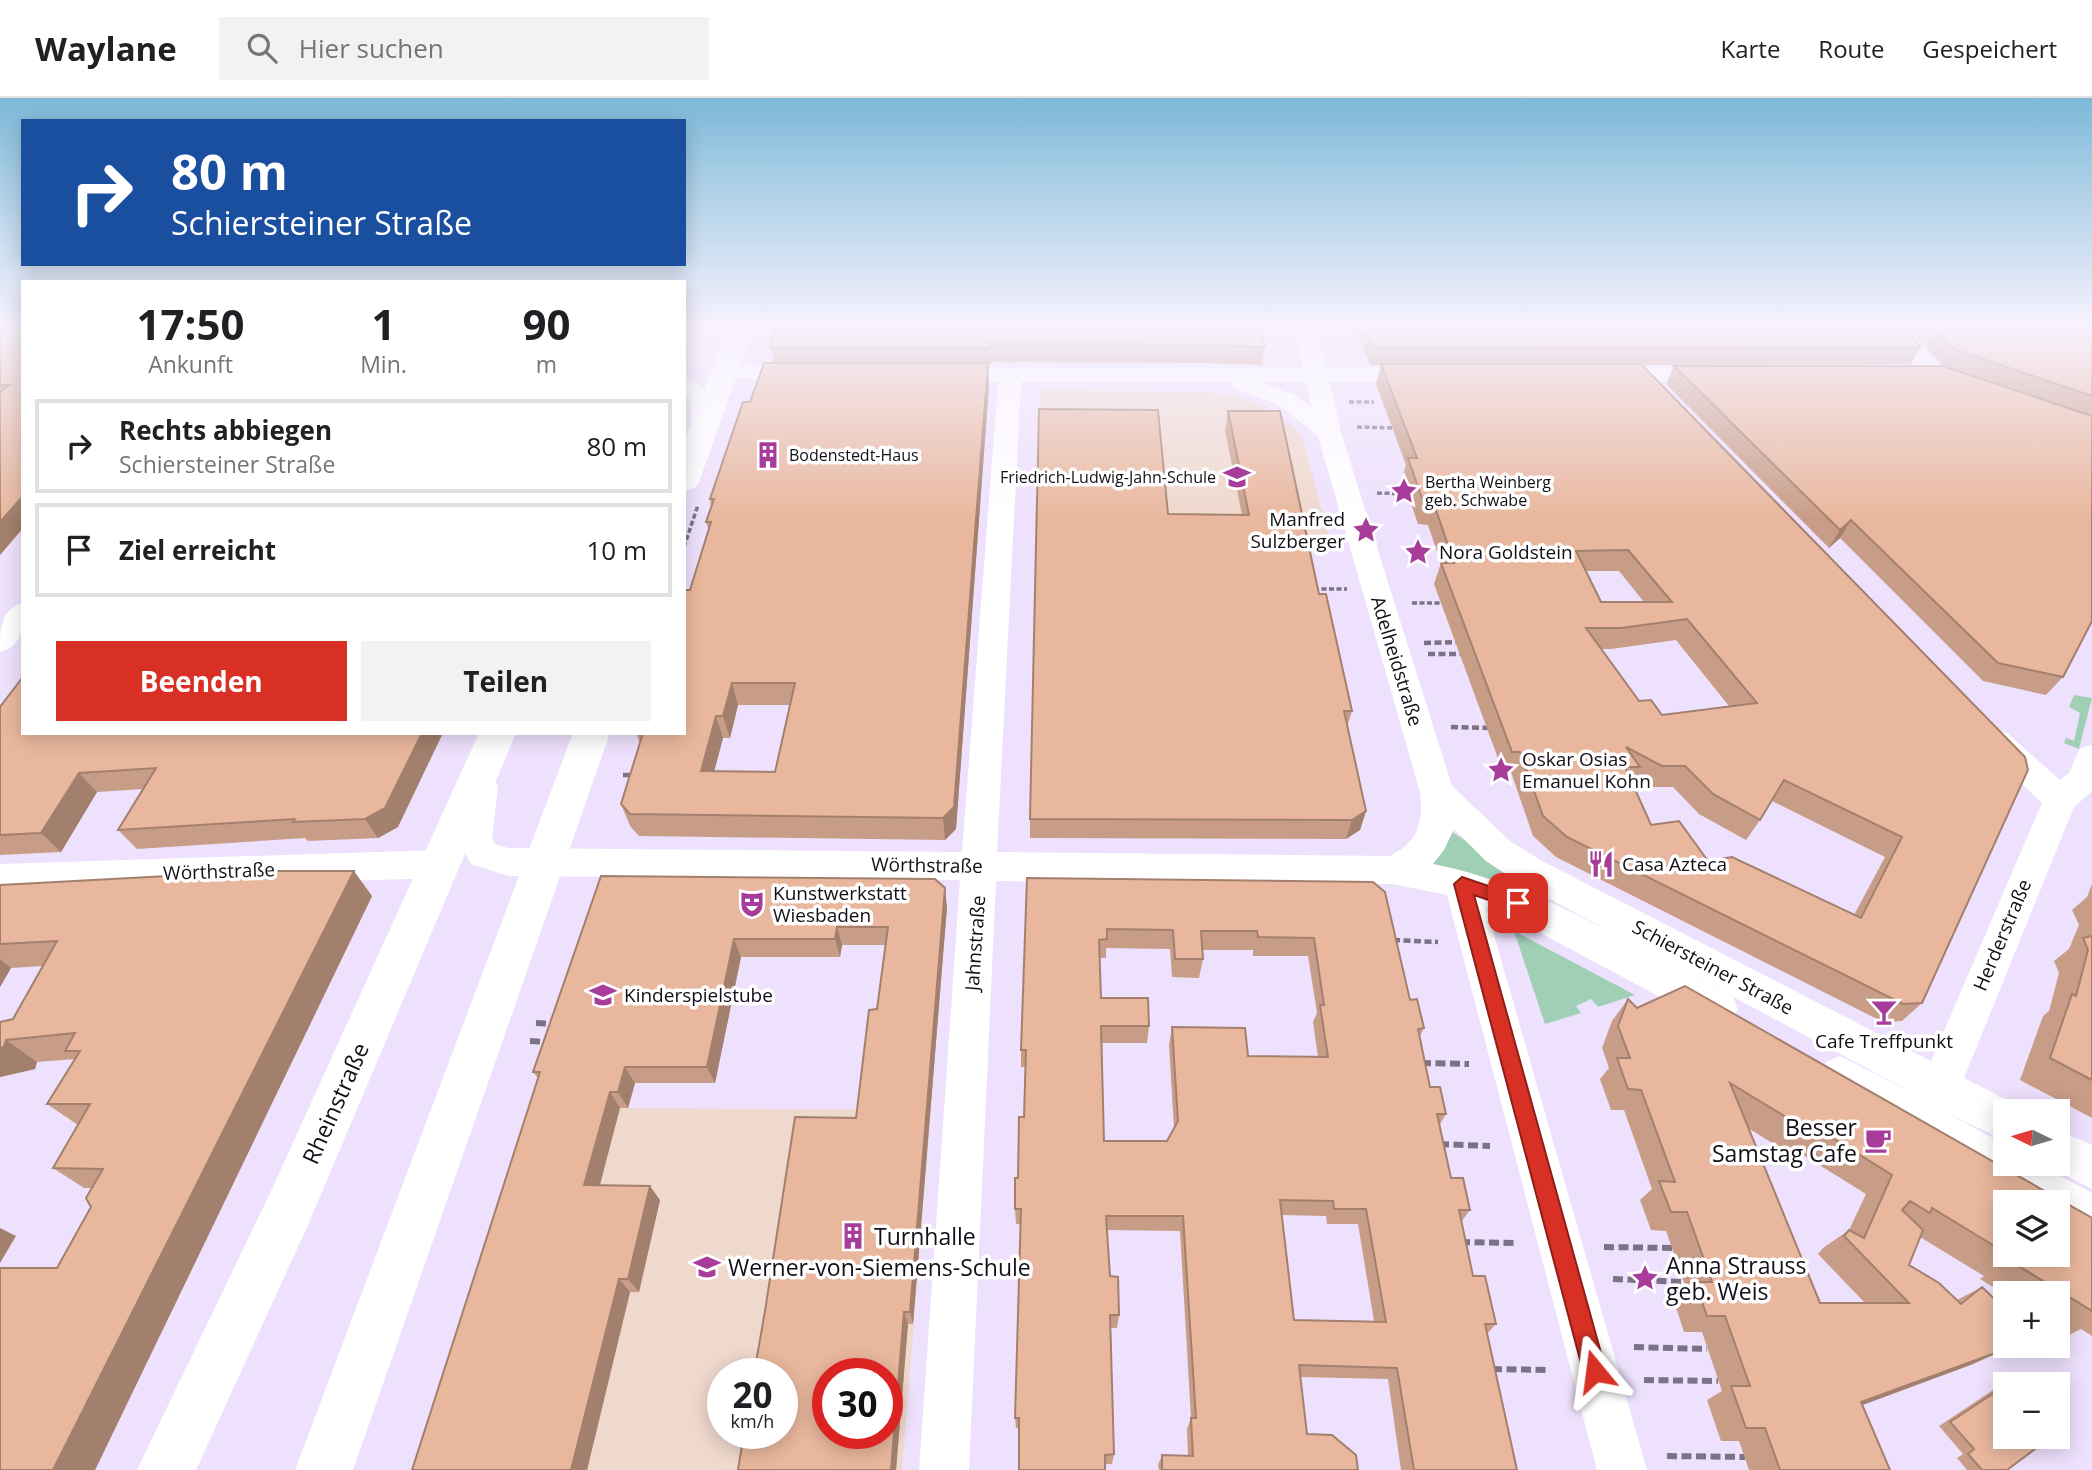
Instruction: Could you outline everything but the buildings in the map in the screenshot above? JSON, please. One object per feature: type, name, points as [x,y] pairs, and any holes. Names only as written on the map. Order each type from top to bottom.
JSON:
[{"type":"main road","points":[[686,477],[718,391]]},
{"type":"main road","points":[[324,1470],[591,735]]},
{"type":"main road","name":"Rheinstraße","points":[[166,1470],[290,1207],[491,750]]},
{"type":"street","points":[[695,391],[700,394],[706,409],[703,431]]},
{"type":"street","name":"Jahnstraße","points":[[944,1470],[1001,481],[1009,391]]},
{"type":"street","points":[[1265,391],[1343,430]]},
{"type":"street","name":"Adelheidstraße","points":[[1325,391],[1343,430],[1440,811],[1431,845],[1411,863],[1393,870]]},
{"type":"street","points":[[1656,391],[1664,399]]},
{"type":"street","points":[[0,642],[21,616]]},
{"type":"street","points":[[1973,718],[2020,766],[2082,780]]},
{"type":"street","name":"Wörthstraße","points":[[491,750],[474,832],[478,848],[492,859],[502,861],[1393,870],[1462,884]]},
{"type":"street","name":"Herderstraße","points":[[1933,1104],[2082,780]]},
{"type":"street","name":"Schiersteiner Straße","points":[[1437,792],[1498,851],[1933,1104],[2092,1217]]},
{"type":"street","name":"Wörthstraße","points":[[0,878],[439,864]]},
{"type":"street","points":[[1462,884],[1493,1006],[1622,1470]]},
{"type":"street","name":"Schiersteiner Straße","points":[[1462,884],[1518,903],[1807,1057],[1933,1104],[1993,1118]]},
{"type":"street","points":[[2070,1156],[2092,1168]]},
{"type":"path","points":[[1349,402],[1374,402]]},
{"type":"path","points":[[1343,430],[1394,428]]},
{"type":"path","points":[[1377,493],[1416,494]]},
{"type":"path","points":[[1309,589],[1352,589]]},
{"type":"path","points":[[1411,603],[1454,604]]},
{"type":"path","points":[[1424,643],[1467,642]]},
{"type":"path","points":[[1427,654],[1471,654]]},
{"type":"path","points":[[1450,727],[1496,728]]},
{"type":"path","points":[[623,775],[646,775]]},
{"type":"path","points":[[1385,940],[1438,942]]},
{"type":"path","points":[[536,1023],[558,1024]]},
{"type":"path","points":[[530,1041],[553,1042]]},
{"type":"path","points":[[1413,1063],[1469,1064]]},
{"type":"path","points":[[1430,1144],[1490,1146]]},
{"type":"path","points":[[1451,1242],[1515,1243]]},
{"type":"path","points":[[1604,1247],[1672,1248]]},
{"type":"path","points":[[1613,1279],[1684,1282]]},
{"type":"path","points":[[1634,1347],[1707,1349]]},
{"type":"path","points":[[1479,1369],[1547,1370]]},
{"type":"path","points":[[1644,1380],[1718,1381]]},
{"type":"path","points":[[1667,1456],[1745,1457]]},
{"type":"shaded area","name":"Friedrich-Ludwig-Jahn-Schule","points":[[1040,391],[1207,392],[1236,396],[1264,406],[1294,427],[1303,439],[1328,535],[1166,534],[1038,460]]},
{"type":"shaded area","name":"Werner-von-Siemens-Schule","points":[[620,1108],[931,1110],[902,1470],[433,1470]]},
{"type":"green space","points":[[2074,695],[2092,698],[2079,749],[2064,743],[2066,738],[2074,741],[2080,713],[2069,707]]},
{"type":"green space","points":[[1449,830],[1517,874],[1512,893],[1430,864]]},
{"type":"green space","points":[[1514,931],[1635,995],[1598,1007],[1591,999],[1576,1006],[1581,1013],[1545,1024]]},
{"type":"place","name":"Bodenstedt-Haus","points":[[768,455]]},
{"type":"place","name":"Friedrich-Ludwig-Jahn-Schule","points":[[1237,477]]},
{"type":"place","name":"Bertha Weinberg geb. Schwabe","points":[[1404,491]]},
{"type":"place","name":"Manfred Sulzberger","points":[[1366,530]]},
{"type":"place","name":"Nora Goldstein","points":[[1418,552]]},
{"type":"place","name":"Oskar Osias Emanuel Kohn","points":[[1501,770]]},
{"type":"place","name":"Casa Azteca","points":[[1601,864]]},
{"type":"place","name":"Kunstwerkstatt Wiesbaden","points":[[752,904]]},
{"type":"place","name":"Kinderspielstube","points":[[603,995]]},
{"type":"place","name":"Cafe Treffpunkt","points":[[1884,1012]]},
{"type":"place","name":"Besser Samstag Cafe","points":[[1878,1140]]},
{"type":"place","name":"Turnhalle","points":[[853,1236]]},
{"type":"place","name":"Werner-von-Siemens-Schule","points":[[707,1267]]},
{"type":"place","name":"Anna Strauss geb. Weis","points":[[1645,1278]]},
{"type":"route","points":[[1518,903],[1462,884],[1493,1006],[1595,1371]]}]
